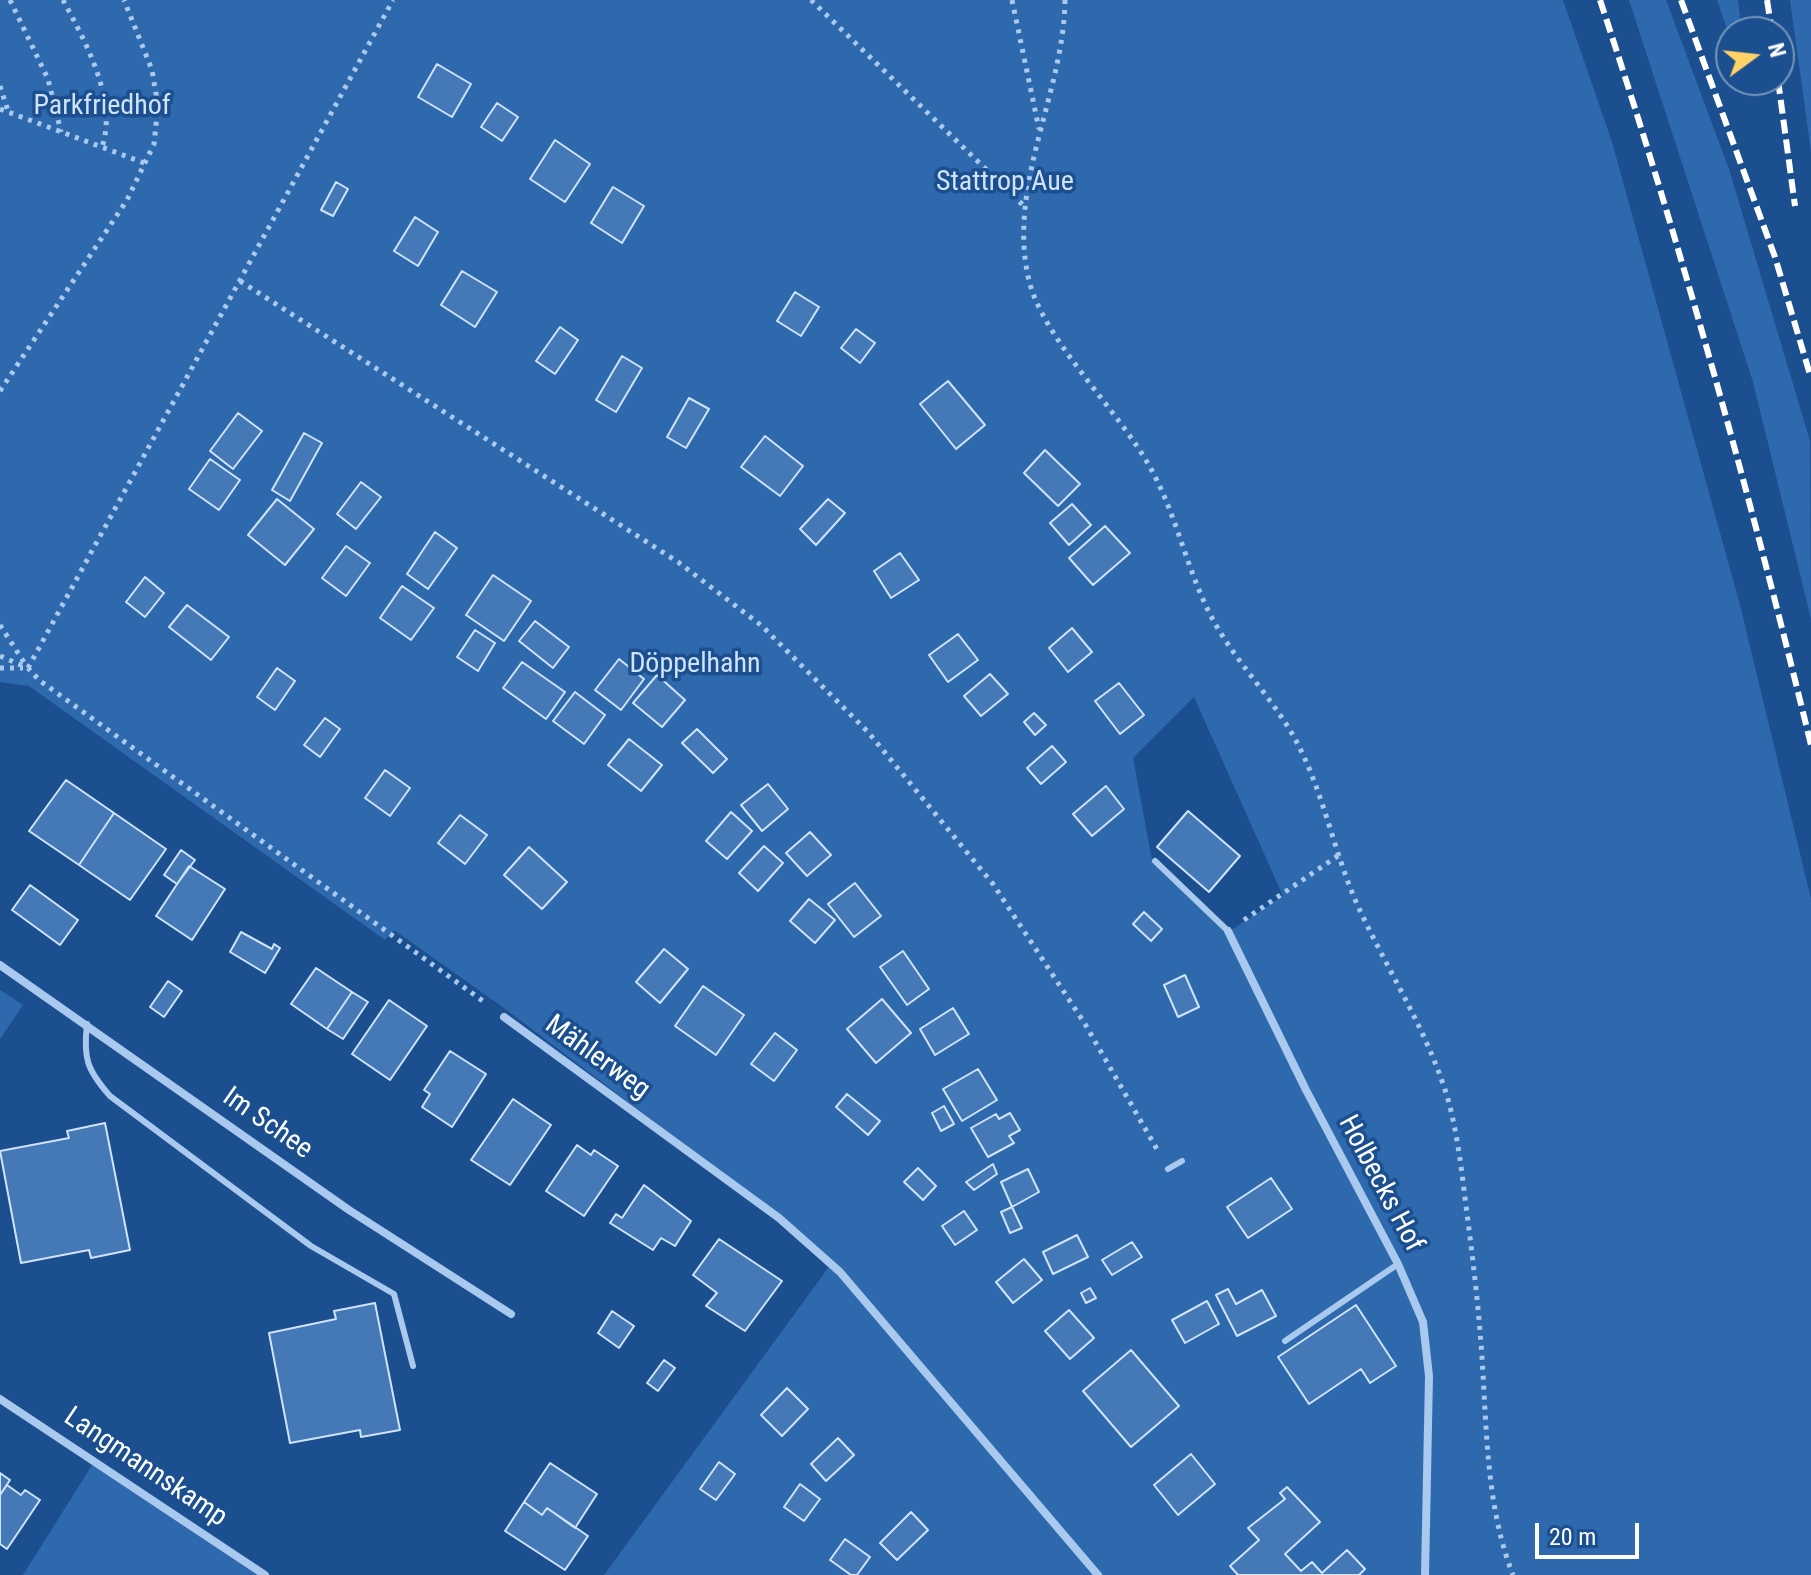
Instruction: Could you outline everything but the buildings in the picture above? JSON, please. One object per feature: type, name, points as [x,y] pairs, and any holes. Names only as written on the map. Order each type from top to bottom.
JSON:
[{"type":"street","name":"Holbecks Hof","points":[[1228,931],[1306,1090],[1398,1264],[1423,1322],[1427,1349],[1425,1575]]},
{"type":"street","name":"Im Schee","points":[[0,965],[349,1210],[511,1314]]},
{"type":"street","name":"Mählerweg","points":[[504,1017],[779,1218],[840,1272],[1098,1575]]},
{"type":"street","name":"Langmannskamp","points":[[0,1399],[265,1575]]},
{"type":"lane","name":"Holbecks Hof","points":[[1155,861],[1228,931]]},
{"type":"lane","points":[[87,1024],[84,1051],[93,1076],[110,1096],[311,1246],[394,1294],[413,1366]]},
{"type":"lane","points":[[1168,1169],[1182,1161]]},
{"type":"lane","points":[[1285,1341],[1398,1264]]},
{"type":"path","points":[[10,0],[48,79],[61,132]]},
{"type":"path","points":[[63,0],[95,72],[105,106],[107,123],[102,147]]},
{"type":"path","points":[[0,391],[127,200],[154,144],[158,106],[152,70],[124,0]]},
{"type":"path","points":[[28,668],[158,424],[393,0]]},
{"type":"path","points":[[811,0],[1026,208]]},
{"type":"path","points":[[1012,0],[1039,130]]},
{"type":"path","points":[[1065,0],[1061,44],[1039,130],[1026,208],[1028,278],[1038,306],[1153,473],[1211,615],[1302,753],[1356,901],[1437,1068],[1455,1129],[1477,1290],[1494,1504],[1513,1575]]},
{"type":"path","points":[[0,86],[8,112]]},
{"type":"path","points":[[0,109],[147,164]]},
{"type":"path","points":[[240,281],[717,589],[796,658],[888,755],[993,884],[1085,1024],[1168,1169]]},
{"type":"path","points":[[0,625],[28,668]]},
{"type":"path","name":"Mählerweg","points":[[0,656],[28,668],[39,680],[504,1017]]},
{"type":"path","points":[[0,668],[28,668]]},
{"type":"path","points":[[1228,931],[1339,855]]},
{"type":"green space","points":[[0,0],[1563,0],[1612,142],[1740,605],[1811,899],[1811,1575],[1426,1575],[1431,1376],[1423,1322],[1428,1376],[1424,1575],[604,1575],[831,1264],[781,1218],[504,1008],[394,930],[385,940],[29,686],[0,682]],"holes":[[[1194,697],[1283,896],[1230,931],[1307,1089],[1413,1291],[1423,1322],[1398,1264],[1306,1091],[1227,931],[1152,860],[1133,758]]]},
{"type":"green space","points":[[1629,0],[1666,0],[1729,169],[1810,441],[1811,619],[1753,382]]},
{"type":"green space","points":[[1717,0],[1738,0],[1740,16],[1722,16]]},
{"type":"green space","points":[[1790,0],[1811,0],[1811,152],[1795,16],[1792,16]]},
{"type":"green space","points":[[0,990],[23,1005],[0,1039]]},
{"type":"green space","points":[[94,1462],[259,1575],[23,1575]]},
{"type":"railway","points":[[1600,0],[1659,184],[1713,370],[1811,745]]},
{"type":"railway","points":[[1681,0],[1775,257],[1811,378]]},
{"type":"railway","points":[[1767,0],[1770,16]]},
{"type":"railway","points":[[1780,96],[1795,206]]},
{"type":"park label","name":"Parkfriedhof","points":[[102,107]]},
{"type":"park label","name":"Stattrop Aue","points":[[1005,183]]},
{"type":"park label","name":"Döppelhahn","points":[[695,665]]}]
